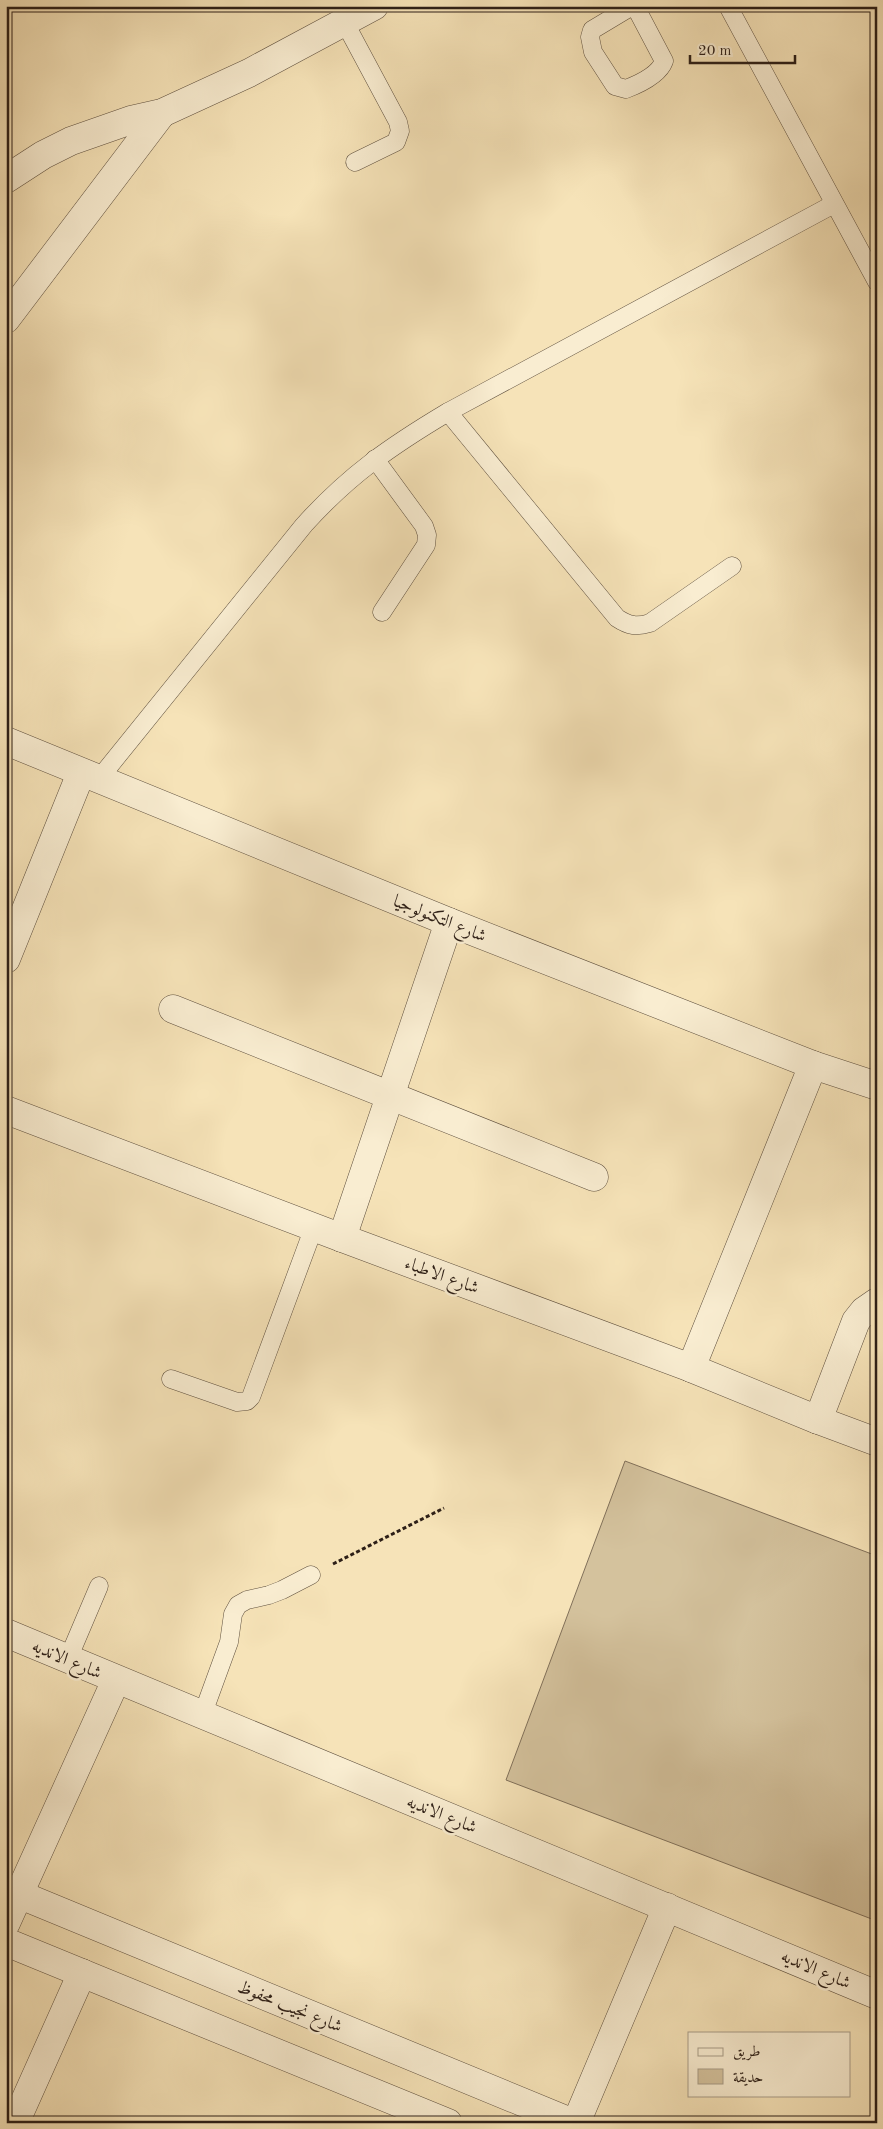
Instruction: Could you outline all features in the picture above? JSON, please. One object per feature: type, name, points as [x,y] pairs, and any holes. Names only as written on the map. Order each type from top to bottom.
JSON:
[{"type":"street","points":[[6,179],[43,155],[71,140],[131,120],[162,114],[249,73],[374,6]]},
{"type":"street","points":[[6,319],[162,114]]},
{"type":"street","name":"شارع التكنولوجيا","points":[[6,741],[450,922],[813,1064],[877,1086]]},
{"type":"street","points":[[9,943],[89,776]]},
{"type":"street","points":[[342,1238],[450,922]]},
{"type":"street","points":[[173,1009],[594,1177]]},
{"type":"street","points":[[691,1368],[813,1064]]},
{"type":"street","name":"شارع الاطباء","points":[[6,1110],[691,1368],[877,1442]]},
{"type":"street","points":[[818,1420],[856,1321],[864,1311],[877,1302]]},
{"type":"street","name":"شارع الانديه","points":[[6,1633],[877,1995]]},
{"type":"street","points":[[6,1923],[12,1892],[116,1680]]},
{"type":"street","name":"شارع نجيب محفوظ","points":[[12,1892],[575,2123]]},
{"type":"street","points":[[575,2123],[667,1907]]},
{"type":"street","points":[[6,1942],[448,2123]]},
{"type":"street","points":[[15,2123],[82,1973]]},
{"type":"lane","points":[[634,6],[664,61],[661,68],[656,72],[626,89],[615,86],[592,52],[590,37],[592,30],[634,6]]},
{"type":"lane","points":[[728,6],[877,282]]},
{"type":"lane","points":[[345,23],[398,122],[400,131],[396,142],[355,162]]},
{"type":"lane","points":[[89,776],[304,526],[333,494],[375,459],[407,436],[448,412],[834,204]]},
{"type":"lane","points":[[448,412],[617,618],[628,624],[639,626],[650,623],[732,566]]},
{"type":"lane","points":[[375,459],[424,526],[427,535],[426,545],[382,612]]},
{"type":"lane","points":[[171,1379],[237,1402],[247,1401],[251,1397],[314,1227]]},
{"type":"lane","points":[[202,1716],[232,1633],[233,1614],[238,1605],[246,1600],[276,1593],[311,1575]]},
{"type":"lane","points":[[68,1658],[99,1586]]},
{"type":"path","points":[[311,1575],[444,1508]]},
{"type":"green space","points":[[625,1461],[877,1556],[877,1921],[506,1780]]}]
